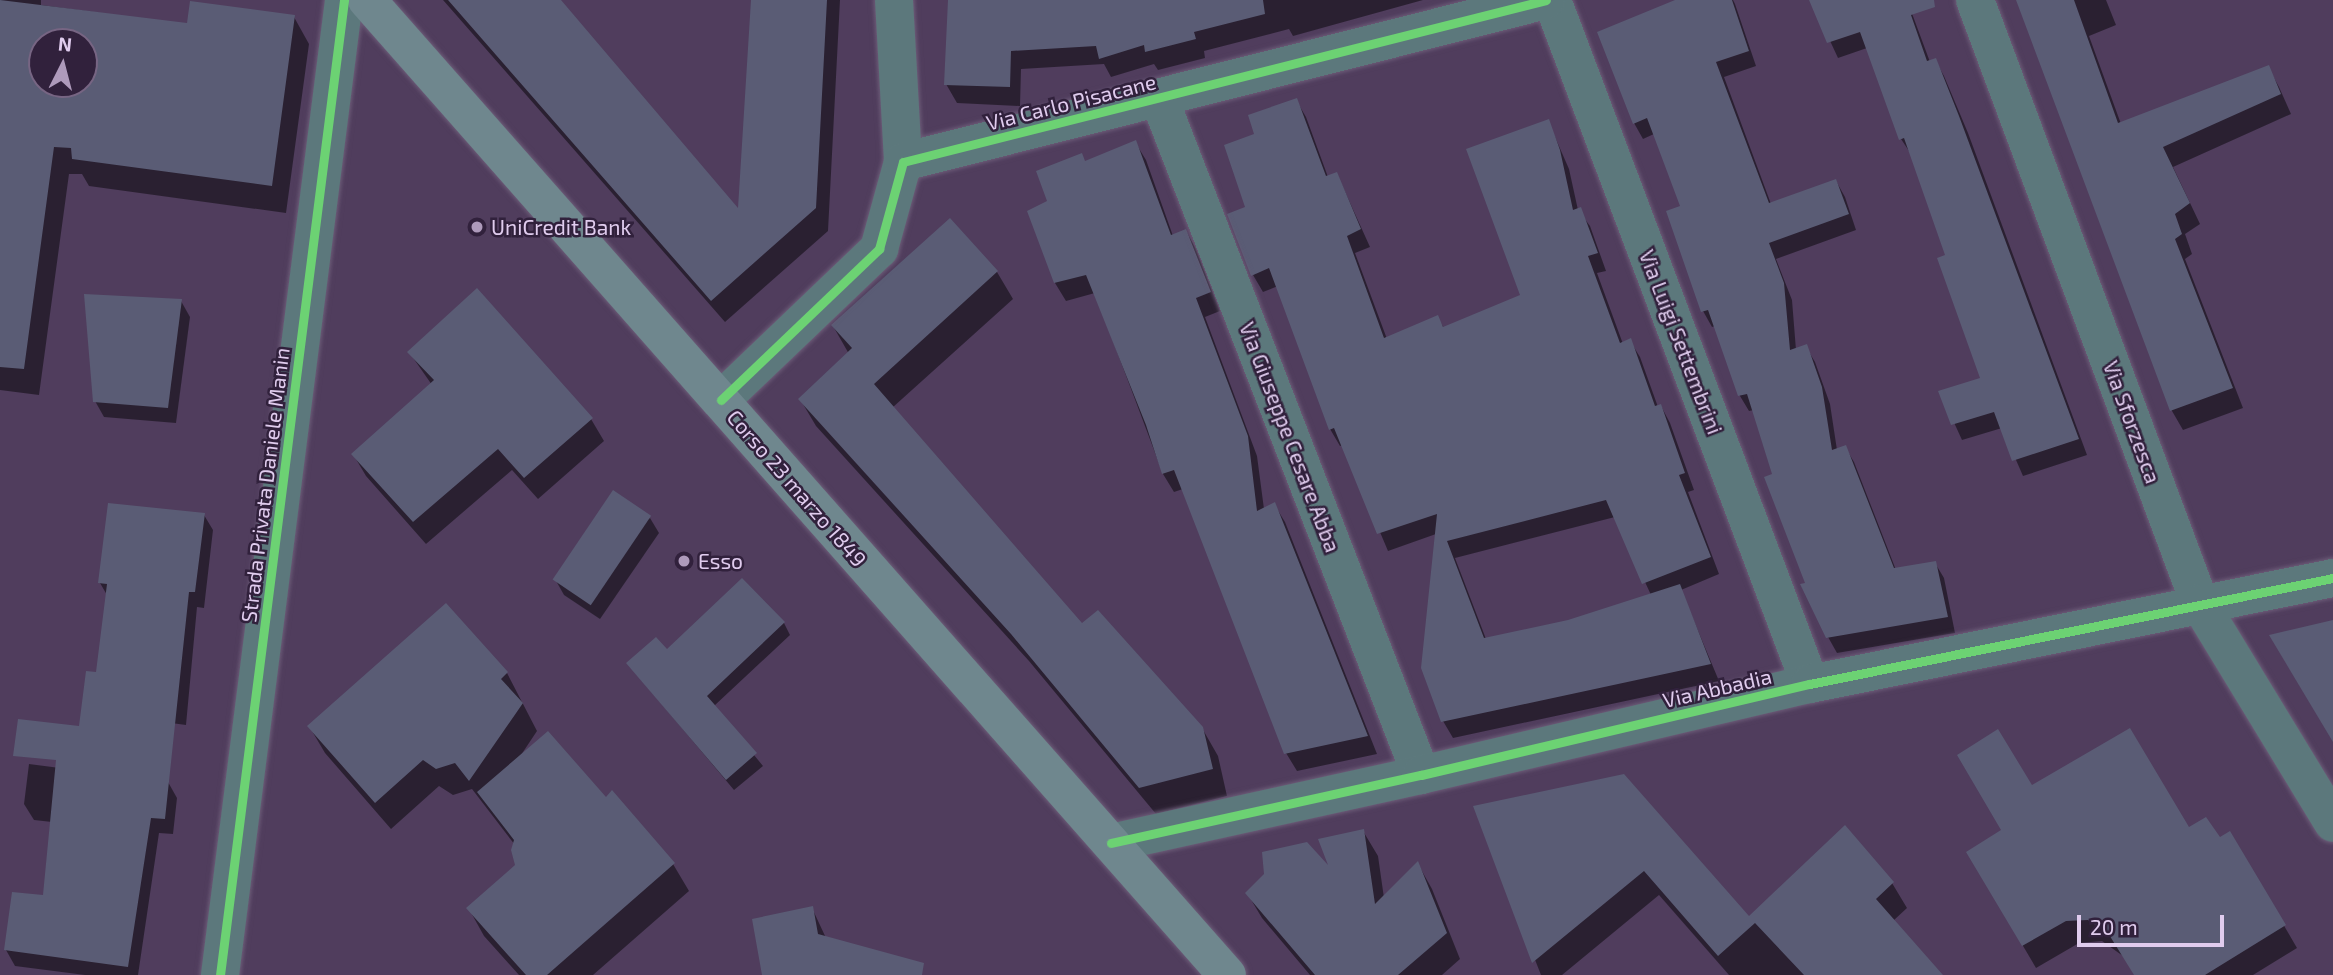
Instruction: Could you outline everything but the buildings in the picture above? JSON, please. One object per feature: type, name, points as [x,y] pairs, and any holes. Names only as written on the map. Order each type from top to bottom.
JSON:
[{"type":"main road","name":"Corso 23 marzo 1849","points":[[367,0],[1227,975]]},
{"type":"street","name":"Strada Privata Daniele Manin","points":[[220,975],[344,0]]},
{"type":"street","points":[[720,400],[879,249],[903,162],[894,0]]},
{"type":"street","name":"Via Carlo Pisacane","points":[[903,162],[1549,0]]},
{"type":"street","name":"Via Luigi Settembrini","points":[[1549,0],[1810,684]]},
{"type":"street","name":"Via Sforzesca","points":[[1975,0],[2200,604],[2333,823]]},
{"type":"street","name":"Via Giuseppe Cesare Abba","points":[[1160,98],[1421,775]]},
{"type":"street","name":"Via Abbadia","points":[[1111,843],[1421,775],[1810,684],[2333,578]]},
{"type":"cycle path","points":[[220,975],[344,0]]},
{"type":"cycle path","points":[[721,400],[879,249],[903,162],[1546,0]]},
{"type":"cycle path","points":[[1111,843],[1421,775],[1810,684],[2333,578]]},
{"type":"place","name":"UniCredit Bank","points":[[477,227]]},
{"type":"place","name":"Esso","points":[[684,561]]}]
